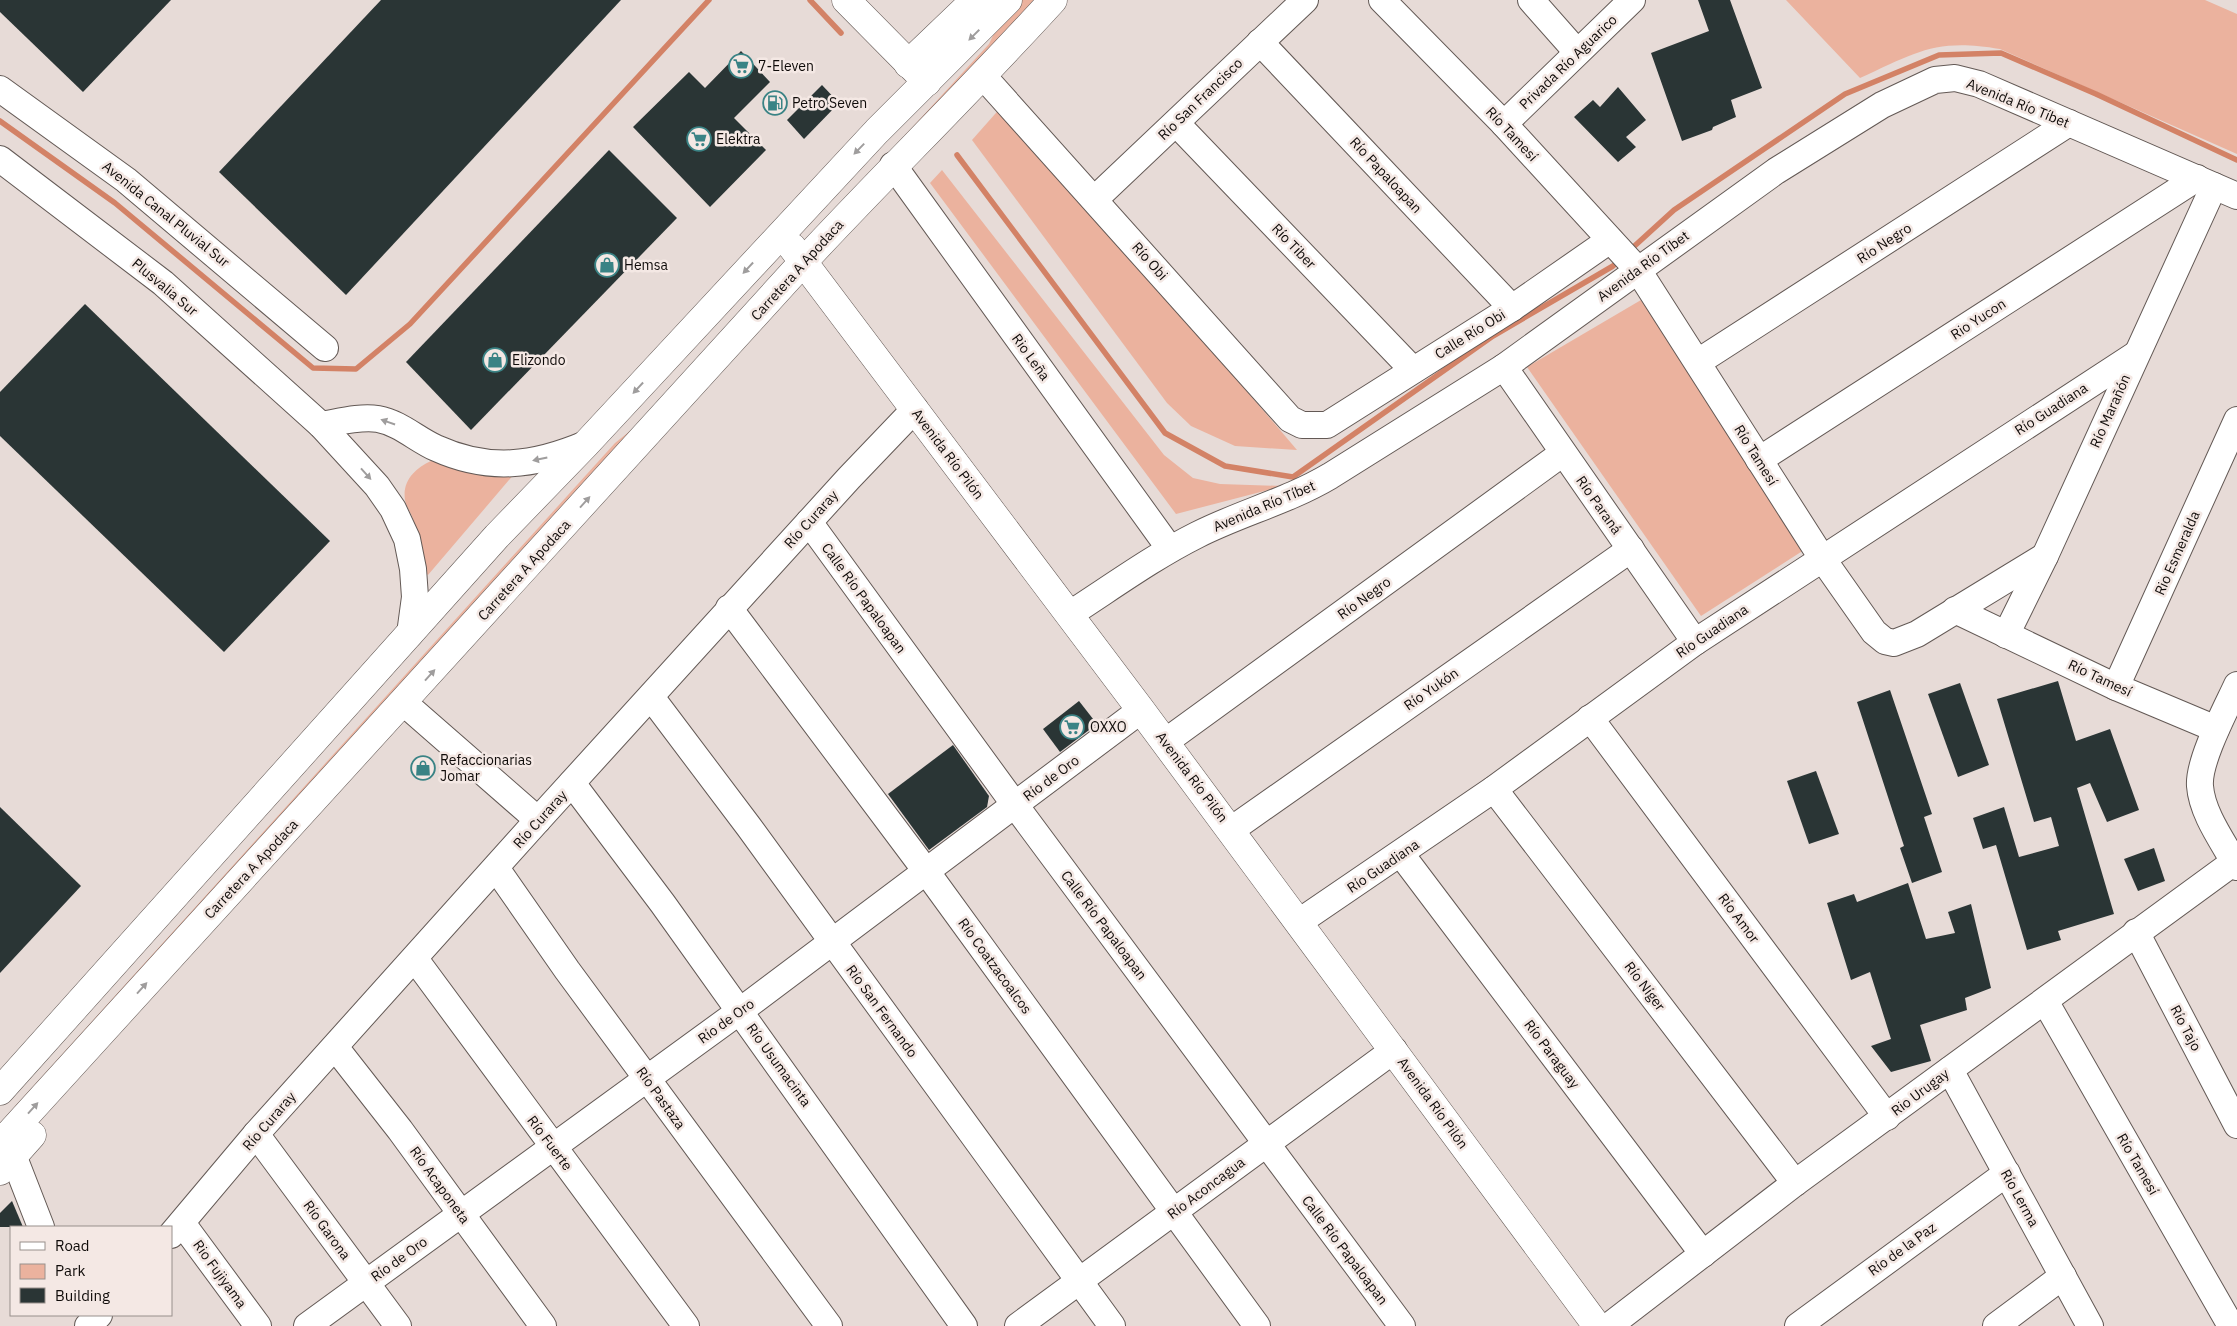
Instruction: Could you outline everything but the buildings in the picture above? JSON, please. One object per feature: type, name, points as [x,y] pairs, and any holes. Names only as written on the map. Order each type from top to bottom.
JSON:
[{"type":"main road","points":[[846,0],[918,73]]},
{"type":"main road","points":[[0,1091],[498,536],[877,131],[918,73],[975,0]]},
{"type":"main road","points":[[918,73],[1008,0]]},
{"type":"main road","name":"Carretera A Apodaca","points":[[4,1157],[286,855],[410,709],[804,261],[1053,1]]},
{"type":"main road","name":"Avenida Río Pilón","points":[[780,233],[804,261],[1070,614],[1300,922],[1597,1326]]},
{"type":"street","name":"Río San Francisco","points":[[1095,199],[1305,0]]},
{"type":"street","name":"Río Tamesí","points":[[1382,0],[1504,124],[1624,255],[1698,362],[1822,558],[1874,632],[1885,641],[1894,643],[1911,637],[1955,610],[2116,687],[2216,729]]},
{"type":"street","points":[[1531,0],[1577,52]]},
{"type":"street","name":"Privada Río Aguarico","points":[[1504,124],[1632,0]]},
{"type":"street","name":"Río Papaloapan","points":[[1260,42],[1512,308]]},
{"type":"street","name":"Río Obi","points":[[983,76],[1290,418],[1302,425],[1327,425]]},
{"type":"street","name":"Avenida Río Tíbet","points":[[1070,614],[1170,549],[1199,534],[1305,490],[1504,367],[1624,255],[1776,171],[1882,105],[1935,80],[1955,78],[1979,84],[2237,196]]},
{"type":"street","name":"Avenida Canal Pluvial Sur","points":[[0,89],[126,180],[325,348]]},
{"type":"street","name":"Río Tiber","points":[[1176,123],[1412,370]]},
{"type":"street","name":"Río Negro","points":[[1698,362],[2069,123]]},
{"type":"street","name":"Plusvalia Sur","points":[[0,160],[163,283],[321,425],[377,486],[393,509],[407,539],[416,597],[410,634]]},
{"type":"street","name":"Rio Leña","points":[[893,166],[1170,549]]},
{"type":"street","name":"Río Marañón","points":[[2006,635],[2045,556],[2135,355],[2205,182]]},
{"type":"street","name":"Rio Yucon","points":[[1759,460],[2205,182]]},
{"type":"street","name":"Calle Río Obi","points":[[1327,425],[1512,308],[1624,255]]},
{"type":"street","name":"Río Guadiana","points":[[1300,922],[1494,789],[1695,642],[2135,355]]},
{"type":"street","name":"Río Paraná","points":[[1504,367],[1695,642]]},
{"type":"street","name":"Río Curaray","points":[[177,1229],[256,1134],[538,820],[651,697],[729,608],[915,409]]},
{"type":"street","points":[[321,425],[376,418],[390,422],[435,448],[475,462],[496,465],[559,456],[586,444]]},
{"type":"street","name":"Rio Esmeralda","points":[[2116,687],[2237,420]]},
{"type":"street","name":"Río Negro","points":[[1165,742],[1563,454]]},
{"type":"street","name":"Calle Río Papaloapan","points":[[809,522],[1014,805],[1402,1326]]},
{"type":"street","name":"Río Yukón","points":[[1231,830],[1631,549]]},
{"type":"street","points":[[1955,610],[2045,556]]},
{"type":"street","name":"Río Coatzacoalcos","points":[[729,608],[926,871],[1257,1326]]},
{"type":"street","points":[[2236,865],[2206,809],[2200,786],[2200,775],[2216,729],[2237,685]]},
{"type":"street","name":"Río San Fernando","points":[[651,697],[833,942],[1112,1326]]},
{"type":"street","points":[[410,709],[538,820]]},
{"type":"street","name":"Río de Oro","points":[[307,1326],[740,1011],[1141,710]]},
{"type":"street","name":"Río Amor","points":[[1590,718],[1887,1117]]},
{"type":"street","name":"Río Usumacinta","points":[[572,783],[740,1011],[964,1326]]},
{"type":"street","name":"Río Níger","points":[[1494,789],[1795,1183]]},
{"type":"street","name":"Río Paraguay","points":[[1401,854],[1703,1254]]},
{"type":"street","name":"Rio Urugay","points":[[1609,1326],[1795,1183],[2045,1001],[2136,932],[2236,865]]},
{"type":"street","name":"Río Pastaza","points":[[496,868],[646,1078],[829,1326]]},
{"type":"street","name":"Río Tajo","points":[[2136,932],[2237,1125]]},
{"type":"street","name":"Río Fuerte","points":[[415,959],[686,1326]]},
{"type":"street","name":"Río Tamesí","points":[[2045,1001],[2231,1326]]},
{"type":"street","name":"Río Acaponeta","points":[[335,1047],[400,1130],[543,1326]]},
{"type":"street","name":"Río Aconcagua","points":[[1018,1326],[1394,1050]]},
{"type":"street","name":"Río Lerma","points":[[1950,1070],[2090,1326]]},
{"type":"street","name":"Río Garona","points":[[256,1134],[398,1326]]},
{"type":"street","points":[[4,1157],[40,1226]]},
{"type":"street","name":"Río de la Paz","points":[[1798,1326],[2007,1173]]},
{"type":"street","name":"Rio Fujiyama","points":[[177,1229],[258,1326]]},
{"type":"street","points":[[1996,1326],[2063,1276]]},
{"type":"street","points":[[88,1326],[99,1316]]},
{"type":"street","points":[[101,1316],[109,1326]]},
{"type":"green space","points":[[1019,0],[1035,0],[838,208],[989,44],[999,23]]},
{"type":"green space","points":[[1786,0],[2205,0],[2237,14],[2237,154],[2000,49],[1959,45],[1943,46],[1912,54],[1860,78]]},
{"type":"green space","points":[[1003,105],[1297,450],[1235,446],[1191,426],[1167,403],[972,140]]},
{"type":"green space","points":[[942,170],[1164,455],[1193,478],[1220,484],[1283,486],[1176,514],[930,183]]},
{"type":"green space","points":[[1641,300],[1804,550],[1701,616],[1527,367]]},
{"type":"green space","points":[[651,414],[0,1133],[0,1123],[615,443]]},
{"type":"green space","points":[[431,461],[515,473],[428,575],[425,572],[414,522],[406,503],[405,493],[408,481],[415,471]]},
{"type":"waterway","points":[[0,121],[115,203],[313,368],[356,369],[410,324],[709,0]]},
{"type":"waterway","points":[[810,0],[841,33]]},
{"type":"waterway","points":[[1629,251],[1674,210],[1845,94],[1939,55],[2001,53],[2096,94],[2237,160]]},
{"type":"waterway","points":[[957,155],[1165,433],[1225,466],[1293,477],[1493,336],[1613,266],[1621,259]]},
{"type":"place","name":"7-Eleven","points":[[741,66]]},
{"type":"place","name":"Petro Seven","points":[[775,103]]},
{"type":"place","name":"Elektra","points":[[699,139]]},
{"type":"place","name":"Hemsa","points":[[607,265]]},
{"type":"place","name":"Elizondo","points":[[495,360]]},
{"type":"place","name":"OXXO","points":[[1072,727]]},
{"type":"place","name":"Refaccionarias Jomar","points":[[423,768]]}]
